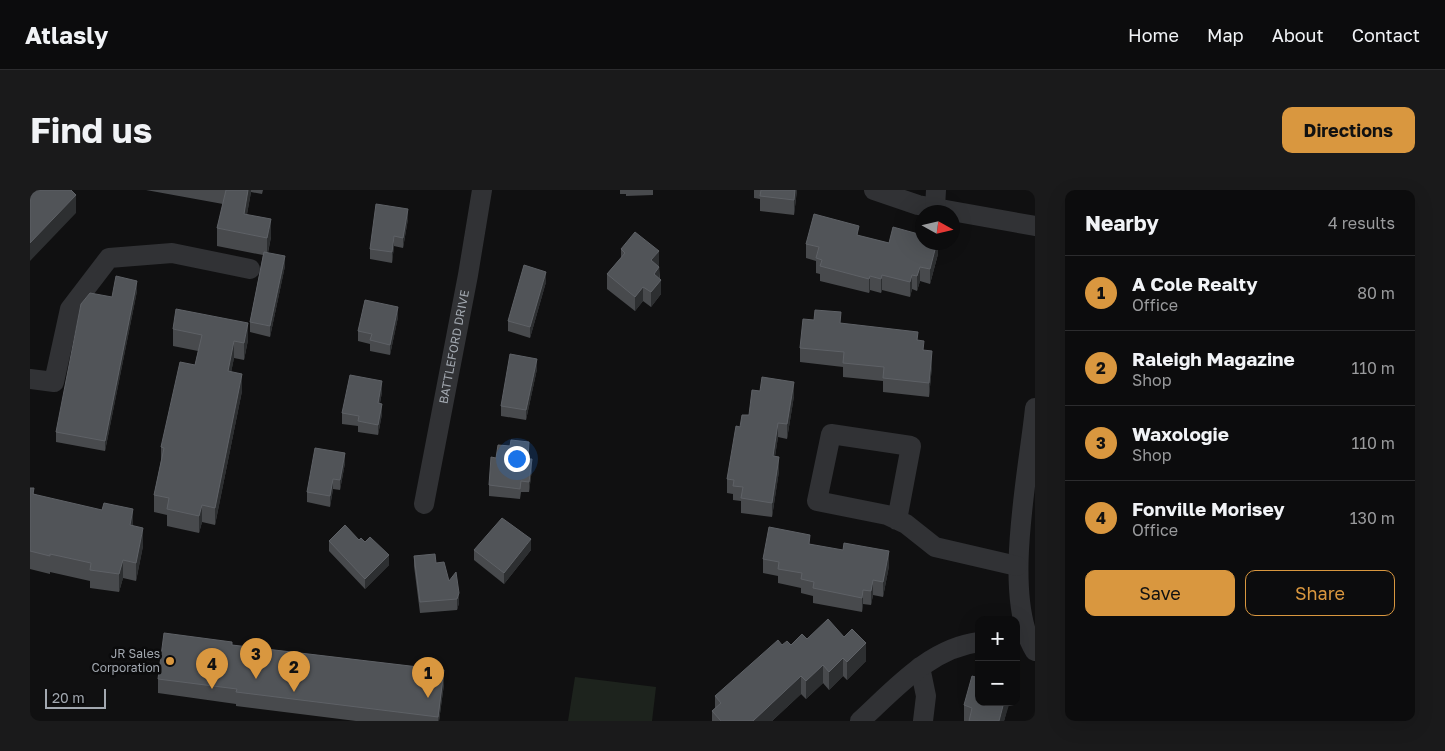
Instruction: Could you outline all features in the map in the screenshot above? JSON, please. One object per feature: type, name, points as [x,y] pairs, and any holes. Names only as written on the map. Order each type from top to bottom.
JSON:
[{"type":"street","name":"BATTLEFORD DRIVE","points":[[424,504],[468,275],[482,190]]},
{"type":"street","points":[[874,190],[918,205],[935,199],[1035,226]]},
{"type":"street","points":[[30,378],[54,382],[70,309],[109,258],[172,252],[250,269]]},
{"type":"street","points":[[1026,642],[1017,566],[1033,442],[1035,408]]},
{"type":"street","points":[[897,520],[911,446],[831,434],[817,501],[887,515],[935,547],[1017,566]]},
{"type":"street","points":[[860,721],[920,666],[960,644],[975,642]]},
{"type":"street","points":[[920,666],[926,696],[923,721]]},
{"type":"shaded area","points":[[575,677],[656,687],[652,721],[568,721]]},
{"type":"building","points":[[30,190],[71,190],[76,195],[30,243]]},
{"type":"building","points":[[226,190],[248,190],[244,214],[271,219],[267,238],[217,228]]},
{"type":"building","points":[[761,190],[795,190],[794,200],[760,196]]},
{"type":"building","points":[[376,204],[408,209],[403,238],[394,236],[392,252],[370,249]]},
{"type":"building","points":[[814,214],[859,226],[857,235],[889,243],[893,227],[915,233],[915,250],[935,250],[930,269],[920,267],[917,276],[912,275],[910,282],[882,275],[881,279],[870,276],[869,279],[820,266],[822,260],[816,258],[819,247],[806,244]]},
{"type":"building","points":[[635,232],[659,251],[651,260],[659,267],[654,274],[661,280],[651,292],[643,287],[635,297],[607,274],[625,253],[621,249]]},
{"type":"building","points":[[264,252],[285,256],[270,326],[250,322]]},
{"type":"building","points":[[524,265],[546,272],[530,327],[508,321]]},
{"type":"building","points":[[116,276],[137,281],[105,441],[56,432],[81,304],[90,293],[112,297]]},
{"type":"building","points":[[365,300],[398,307],[390,345],[370,340],[372,334],[358,331]]},
{"type":"building","points":[[176,309],[248,323],[244,343],[234,341],[228,371],[242,374],[215,508],[202,505],[199,516],[167,509],[169,498],[154,495],[164,448],[161,447],[180,362],[195,365],[202,335],[173,329]]},
{"type":"building","points":[[815,310],[841,312],[840,323],[918,332],[917,340],[924,341],[923,350],[932,351],[929,383],[883,378],[884,367],[843,363],[844,352],[800,348],[803,319],[814,320]]},
{"type":"building","points":[[510,354],[537,359],[526,410],[501,406]]},
{"type":"building","points":[[350,375],[382,381],[378,403],[382,404],[378,425],[358,421],[359,416],[342,413]]},
{"type":"building","points":[[762,377],[794,382],[787,424],[778,423],[773,456],[779,457],[772,503],[741,498],[743,487],[733,486],[734,480],[727,479],[736,426],[740,427],[742,415],[749,415],[752,390],[760,391]]},
{"type":"building","points":[[511,440],[529,442],[528,459],[532,459],[529,482],[521,481],[520,489],[489,485],[491,457],[496,458],[498,445],[510,446]]},
{"type":"building","points":[[315,448],[345,453],[340,480],[333,479],[330,496],[307,492]]},
{"type":"building","points":[[30,488],[34,488],[33,494],[102,510],[104,503],[133,509],[130,525],[143,528],[136,563],[123,560],[119,574],[90,570],[91,563],[30,551]]},
{"type":"building","points":[[502,518],[531,539],[504,573],[474,550]]},
{"type":"building","points":[[345,525],[359,540],[361,538],[365,542],[370,537],[389,555],[365,579],[329,541]]},
{"type":"building","points":[[769,527],[810,535],[809,544],[843,550],[844,543],[889,551],[883,582],[873,580],[871,591],[863,590],[862,598],[813,588],[814,582],[801,579],[802,573],[778,569],[779,562],[763,559]]},
{"type":"building","points":[[435,554],[436,563],[444,562],[449,581],[456,572],[459,593],[457,599],[420,602],[414,556]]},
{"type":"building","points":[[828,619],[844,637],[852,629],[866,643],[847,662],[843,658],[829,672],[823,665],[806,681],[801,676],[753,721],[721,721],[712,711],[721,703],[715,696],[778,640],[782,645],[787,641],[791,645],[802,634],[807,639]]},
{"type":"building","points":[[164,633],[232,642],[232,645],[444,670],[438,717],[236,692],[237,689],[158,679]]},
{"type":"building","points":[[972,676],[975,677],[975,706],[1003,706],[999,721],[969,721],[972,708],[964,705]]},
{"type":"place","name":"JR Sales Corporation","points":[[170,661]]},
{"type":"place","name":"Waxologie","points":[[256,679]]},
{"type":"place","name":"Fonville Morisey","points":[[212,689]]},
{"type":"place","name":"Raleigh Magazine","points":[[294,692]]},
{"type":"place","name":"A Cole Realty","points":[[428,698]]}]
